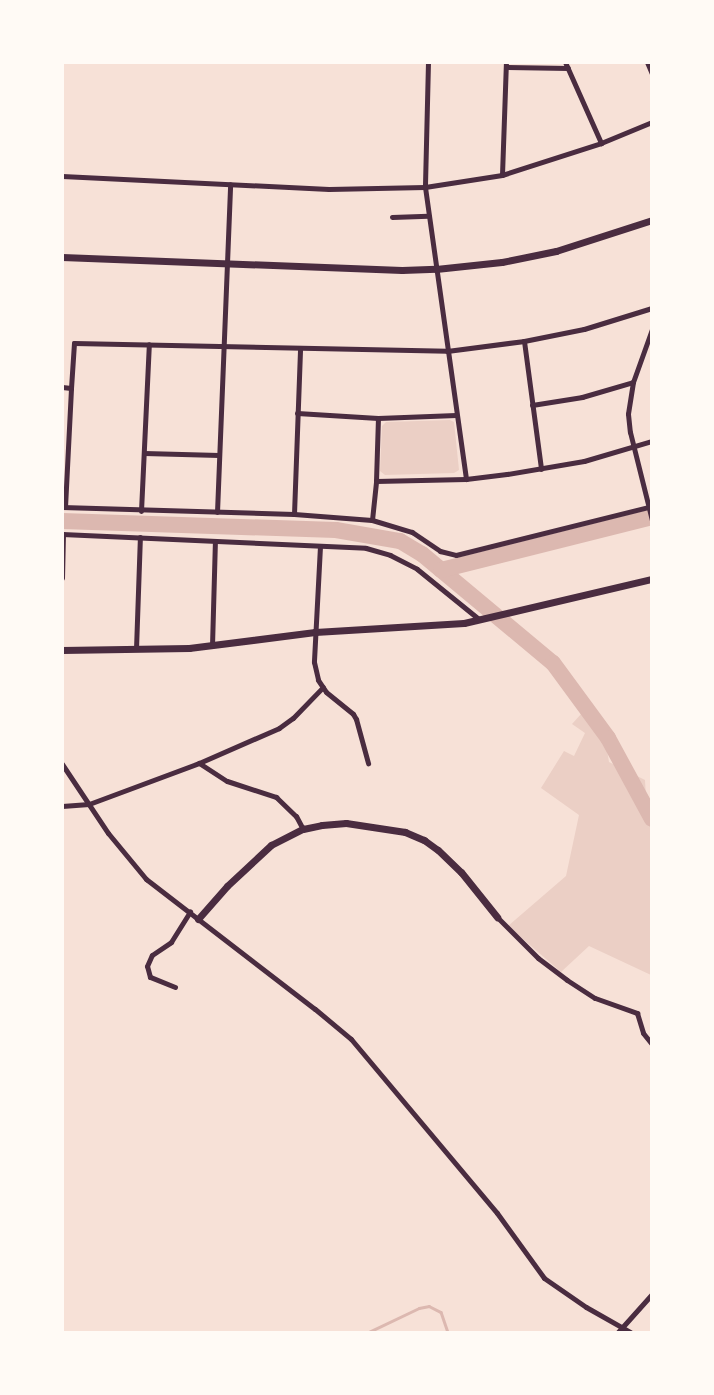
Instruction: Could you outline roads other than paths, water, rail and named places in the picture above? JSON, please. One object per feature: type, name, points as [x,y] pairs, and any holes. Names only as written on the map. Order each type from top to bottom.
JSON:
[{"type":"street","points":[[428,62],[426,187],[428,216],[466,479]]},
{"type":"street","points":[[565,62],[601,143]]},
{"type":"street","points":[[647,62],[652,74]]},
{"type":"street","points":[[502,175],[506,65],[568,68]]},
{"type":"street","points":[[62,176],[347,189],[426,187],[502,175],[601,143],[652,122]]},
{"type":"street","points":[[217,512],[230,184]]},
{"type":"street","points":[[392,217],[428,216]]},
{"type":"street","points":[[62,257],[402,270],[436,269],[502,262],[556,251],[652,220]]},
{"type":"street","points":[[650,507],[456,555],[440,551],[412,532],[372,520],[294,514],[141,511],[64,507],[74,343],[300,350],[447,351],[524,341],[584,329],[652,308]]},
{"type":"street","points":[[652,330],[632,382],[628,414],[652,520]]},
{"type":"street","points":[[524,341],[541,469]]},
{"type":"street","points":[[141,511],[149,344]]},
{"type":"street","points":[[294,514],[300,350]]},
{"type":"street","points":[[532,405],[582,397],[632,382]]},
{"type":"street","points":[[62,387],[70,388]]},
{"type":"street","points":[[298,414],[378,418],[456,415]]},
{"type":"street","points":[[372,520],[376,481],[378,418]]},
{"type":"street","points":[[376,481],[466,479],[541,469],[584,461],[652,441]]},
{"type":"street","points":[[144,453],[219,456]]},
{"type":"street","points":[[62,578],[63,534],[366,548],[405,561],[430,578],[480,620]]},
{"type":"street","points":[[136,649],[140,537]]},
{"type":"street","points":[[212,646],[215,541]]},
{"type":"street","points":[[320,546],[314,662],[322,687],[329,696],[356,719],[368,763]]},
{"type":"street","points":[[62,650],[212,646],[315,632],[464,623],[652,579]]},
{"type":"street","points":[[62,806],[89,804],[199,763],[279,728],[293,718],[322,687]]},
{"type":"street","points":[[199,763],[227,782],[276,796],[296,816],[303,829]]},
{"type":"street","points":[[62,764],[89,804],[146,879],[190,911],[351,1039],[497,1213],[544,1278],[586,1307],[630,1332]]},
{"type":"street","points":[[198,919],[254,859],[271,845],[303,829],[322,825],[346,824],[416,836],[438,850],[461,872],[497,917],[538,958],[595,998],[637,1013],[643,1033],[652,1044]]},
{"type":"street","points":[[175,987],[150,977],[148,966],[152,955],[171,942],[190,911]]},
{"type":"street","points":[[618,1332],[652,1294]]},
{"type":"waterway","points":[[441,570],[652,517]]},
{"type":"waterway","points":[[62,521],[336,530],[400,541],[422,554],[553,663],[608,738],[652,819]]},
{"type":"waterway","points":[[369,1332],[419,1308],[429,1306],[441,1312],[448,1332]]}]
